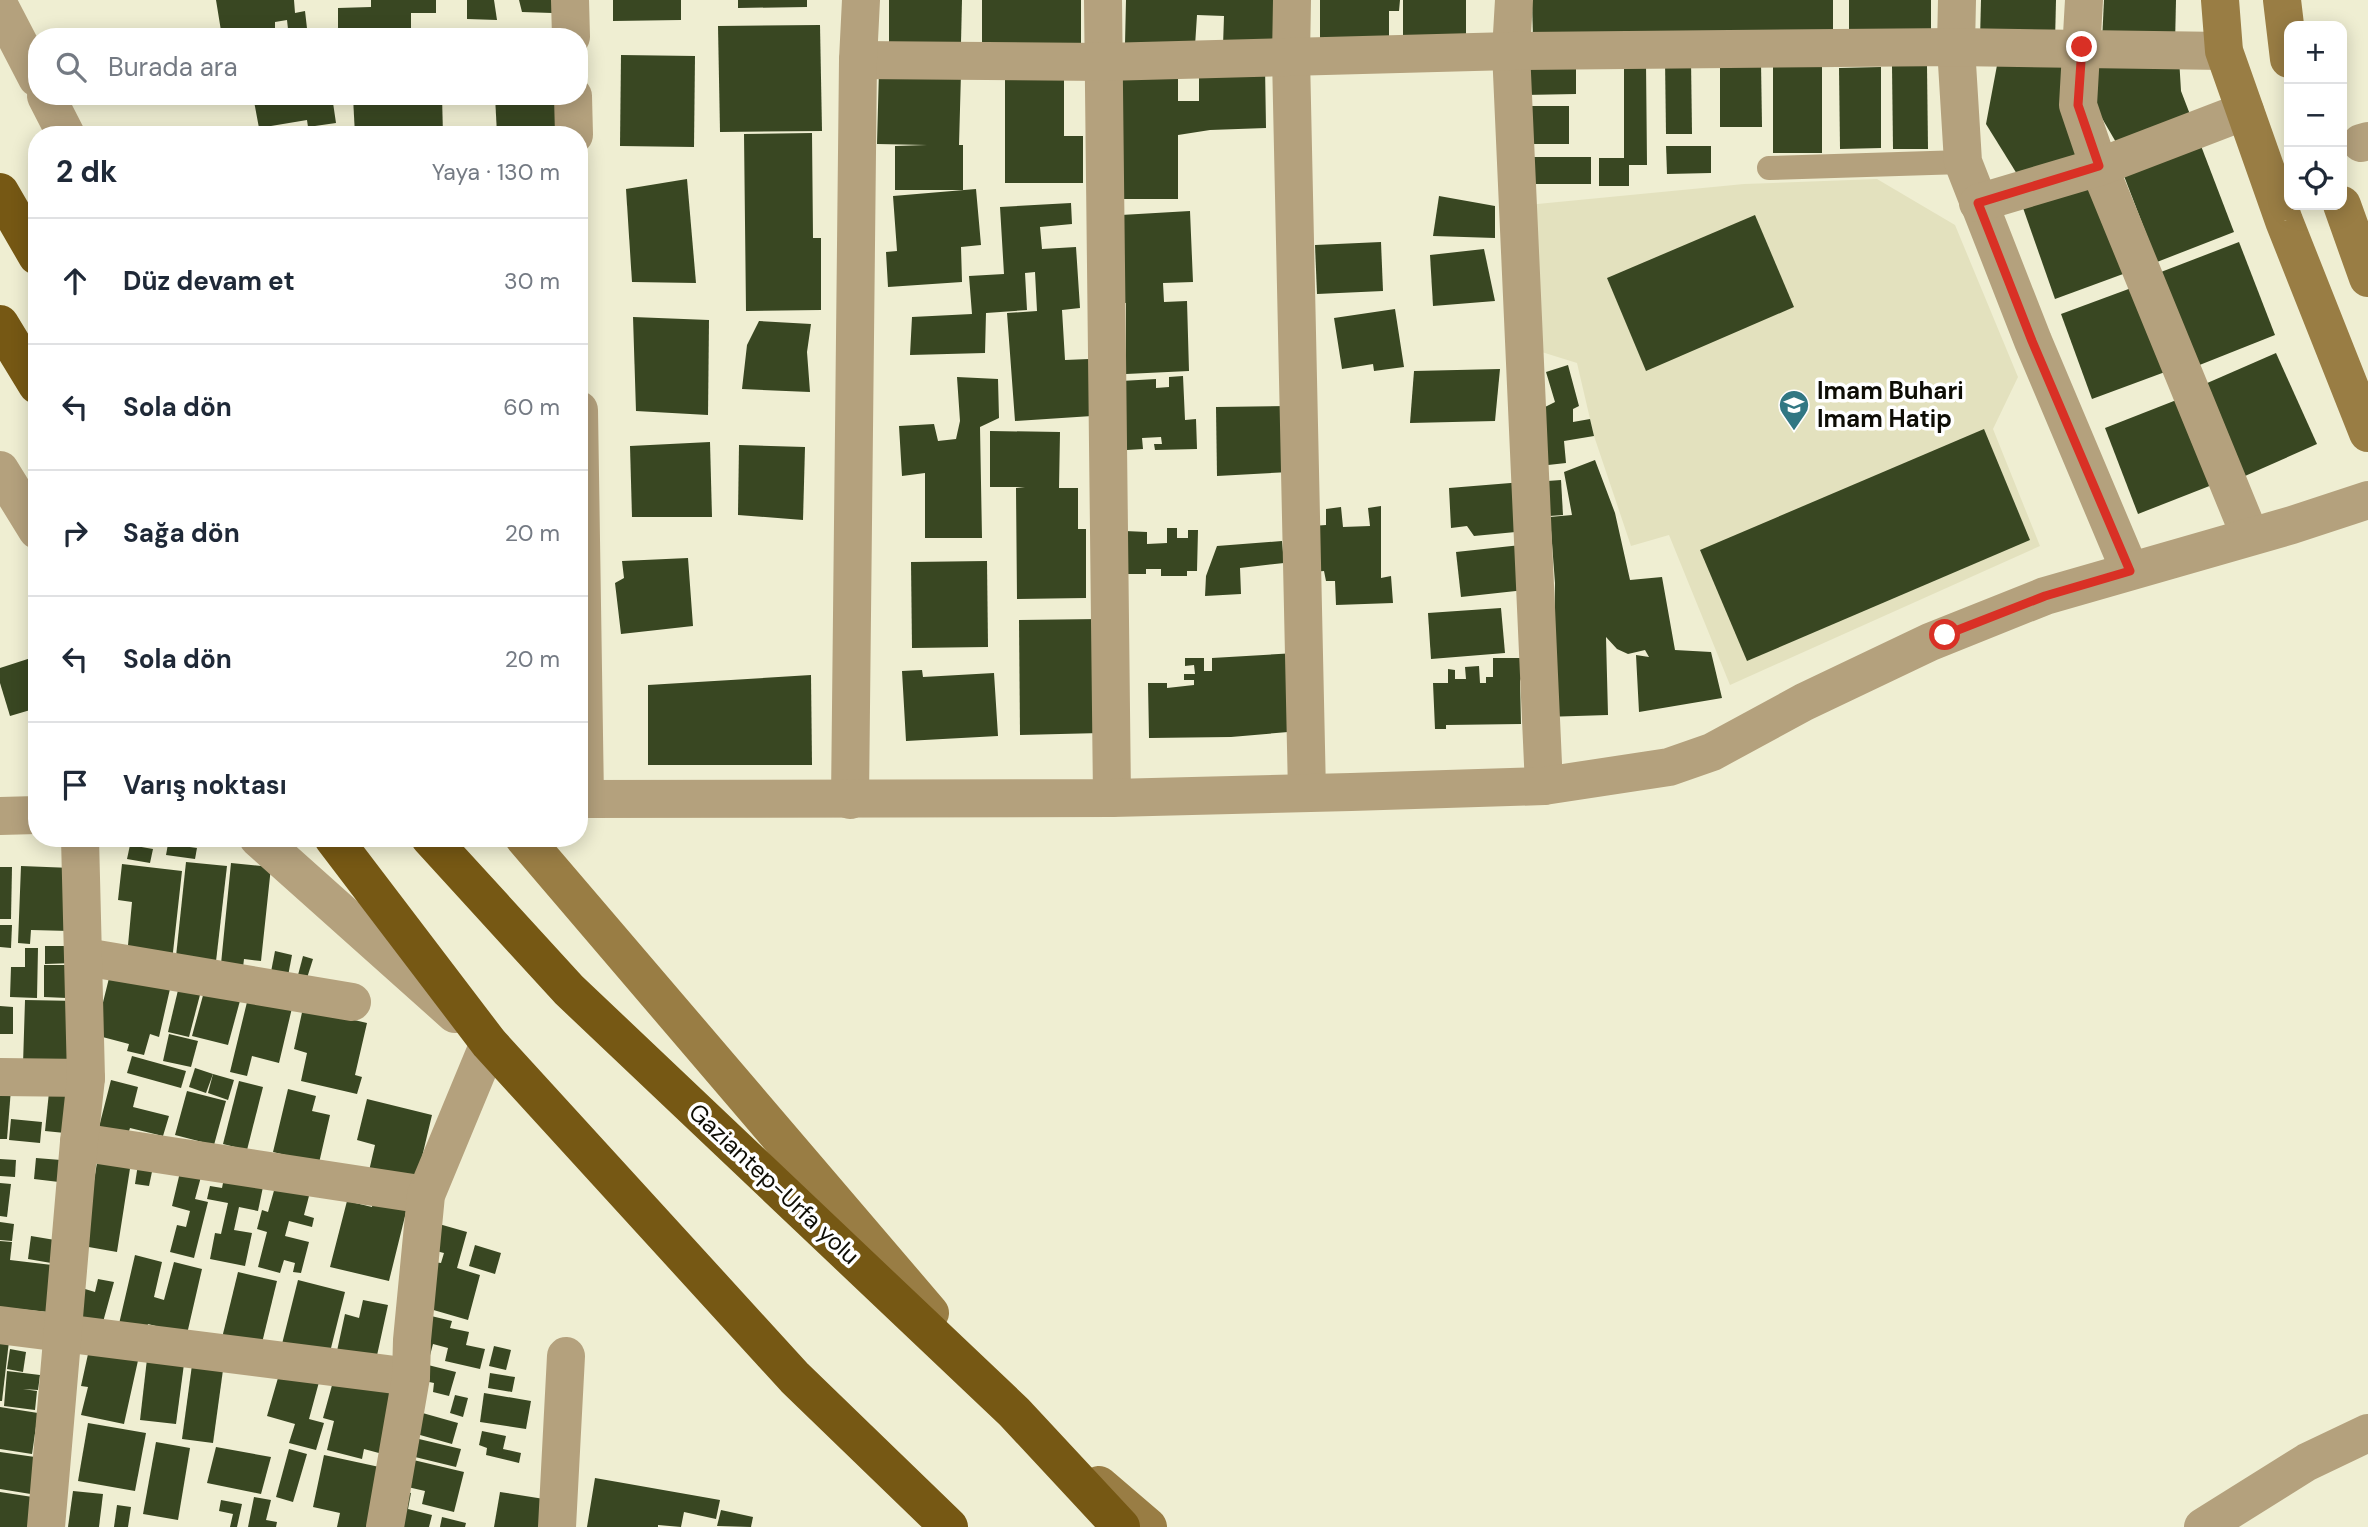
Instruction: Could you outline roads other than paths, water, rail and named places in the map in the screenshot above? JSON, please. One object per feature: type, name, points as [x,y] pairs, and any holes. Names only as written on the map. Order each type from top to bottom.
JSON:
[{"type":"highway","points":[[0,192],[28,240]]},
{"type":"highway","points":[[0,324],[28,370]]},
{"type":"highway","points":[[340,847],[489,1044],[795,1378],[919,1527]]},
{"type":"highway","name":"Gaziantep-Urfa yolu","points":[[438,847],[569,990],[1014,1412],[1121,1527]]},
{"type":"highway","points":[[795,1378],[948,1527]]},
{"type":"main road","points":[[2220,0],[2224,51],[2284,221],[2368,433]]},
{"type":"main road","points":[[2282,0],[2284,21]]},
{"type":"main road","points":[[2344,210],[2368,278]]},
{"type":"main road","points":[[532,847],[1014,1412],[1148,1527]]},
{"type":"street","points":[[570,0],[571,28]]},
{"type":"street","points":[[850,800],[858,60],[861,0]]},
{"type":"street","points":[[1103,0],[1112,798]]},
{"type":"street","points":[[1292,0],[1307,793]]},
{"type":"street","points":[[1514,0],[1511,51],[1544,786]]},
{"type":"street","points":[[1957,0],[1956,47],[1963,162],[2032,341],[2130,571]]},
{"type":"street","points":[[2084,0],[2078,105],[2099,166],[2250,536]]},
{"type":"street","points":[[0,7],[28,61]]},
{"type":"street","points":[[858,60],[1104,62],[1511,51],[1956,47],[2224,51]]},
{"type":"street","points":[[51,105],[61,126]]},
{"type":"street","points":[[573,105],[574,126]]},
{"type":"street","points":[[1978,203],[2099,166],[2245,111]]},
{"type":"street","points":[[0,470],[28,515]]},
{"type":"street","points":[[588,799],[1112,798],[1544,786],[1669,767],[1712,752],[1804,702],[1930,642],[2045,596],[2368,500]]},
{"type":"street","points":[[0,816],[28,815]]},
{"type":"street","points":[[46,1527],[86,1079],[80,847]]},
{"type":"street","points":[[268,847],[489,1044],[426,1195],[411,1377],[385,1527]]},
{"type":"street","points":[[85,957],[352,1002]]},
{"type":"street","points":[[0,1077],[86,1079]]},
{"type":"street","points":[[79,1142],[426,1195]]},
{"type":"street","points":[[0,1325],[411,1377]]},
{"type":"street","points":[[557,1527],[566,1356]]},
{"type":"street","points":[[2203,1527],[2307,1462],[2368,1433]]},
{"type":"lane","points":[[1769,168],[1963,162]]},
{"type":"place","name":"Imam Buhari Imam Hatip","points":[[1794,432]]}]
